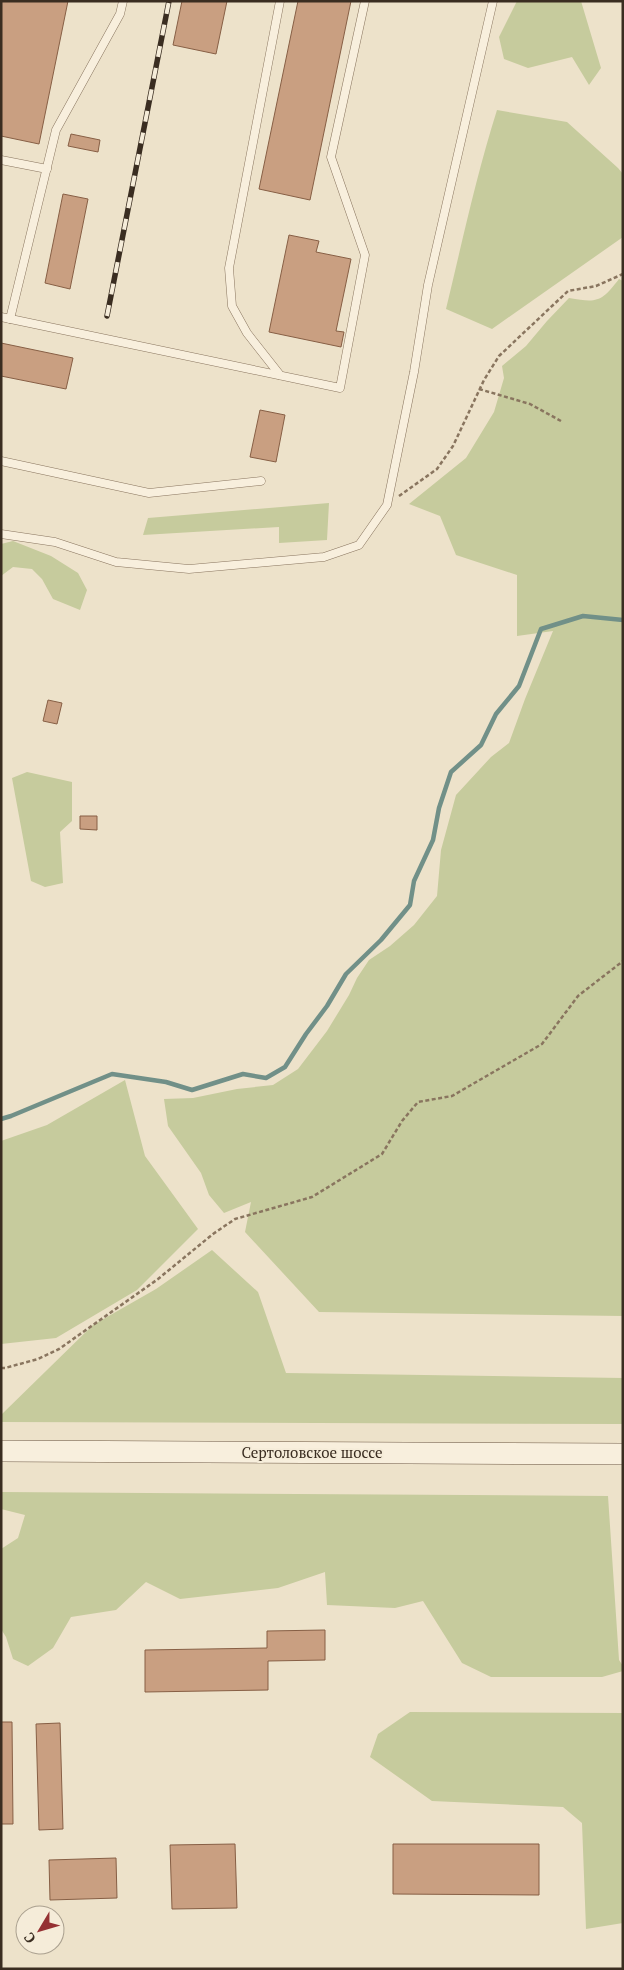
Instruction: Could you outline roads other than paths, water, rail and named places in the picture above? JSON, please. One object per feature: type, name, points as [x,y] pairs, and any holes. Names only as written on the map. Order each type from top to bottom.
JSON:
[{"type":"main road","name":"Сертоловское шоссе","points":[[1,1450],[623,1454]]},
{"type":"lane","points":[[10,319],[56,130],[120,14],[123,1]]},
{"type":"lane","points":[[280,1],[229,268],[232,306],[247,333],[280,375]]},
{"type":"lane","points":[[1,317],[340,388],[365,255],[331,157],[365,1]]},
{"type":"lane","points":[[1,534],[54,542],[116,562],[189,569],[324,557],[359,545],[387,505],[414,372],[428,285],[493,1]]},
{"type":"lane","points":[[1,160],[47,169]]},
{"type":"lane","points":[[1,461],[149,493],[261,481]]},
{"type":"waterway","points":[[1,1119],[112,1074],[166,1082],[192,1090],[243,1074],[266,1078],[285,1067],[327,1006],[346,974],[381,940],[410,905],[414,881],[433,840],[439,808],[451,772],[481,745],[496,714],[519,686],[541,629],[583,616],[623,620]]},
{"type":"railway","points":[[107,316],[169,1]]}]
